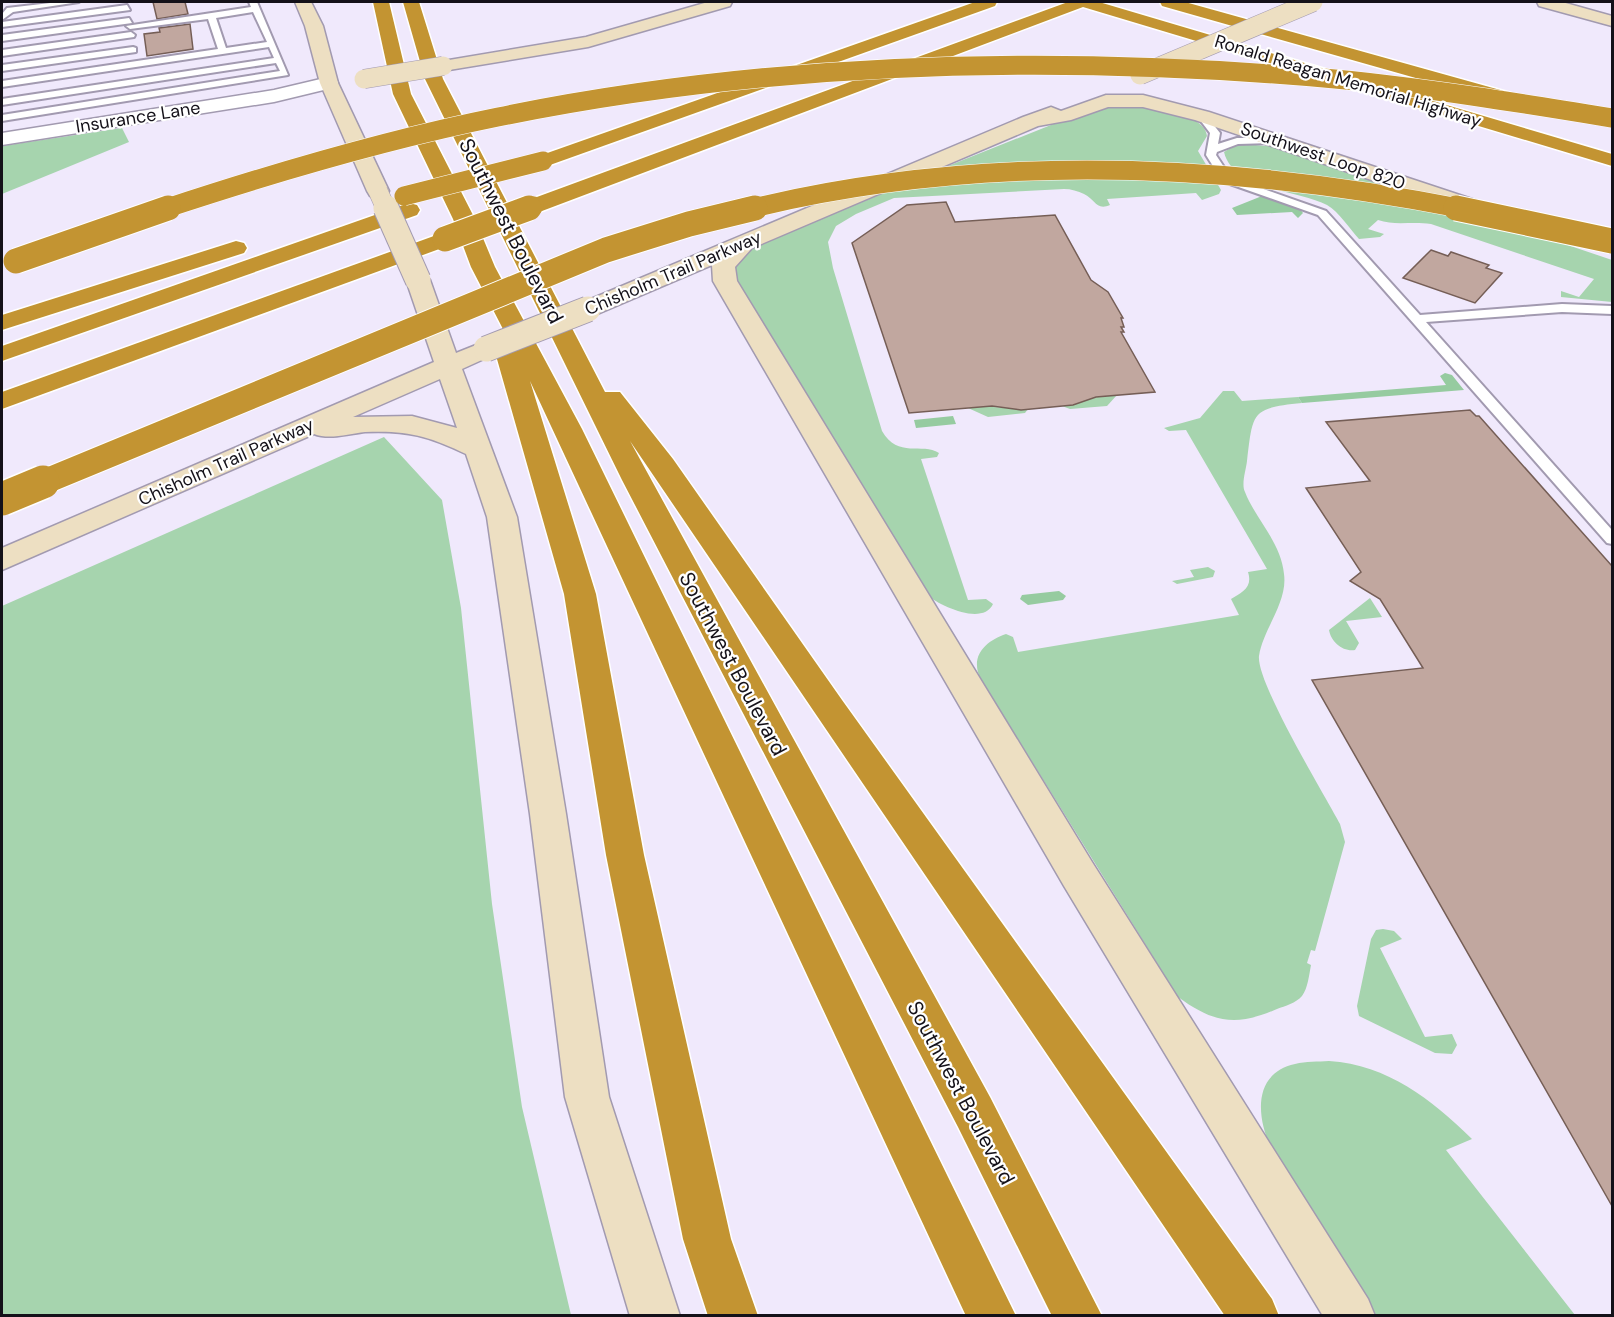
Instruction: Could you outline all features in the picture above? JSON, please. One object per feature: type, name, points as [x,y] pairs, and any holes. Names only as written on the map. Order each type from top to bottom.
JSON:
[{"type":"highway","name":"Southwest Boulevard","points":[[381,2],[402,94],[464,219],[483,267],[568,429],[992,1316]]},
{"type":"highway","name":"Southwest Boulevard","points":[[411,2],[416,27],[434,79],[578,326],[636,480],[974,1112],[1078,1316]]},
{"type":"highway","points":[[2,323],[543,161],[989,2]]},
{"type":"highway","points":[[2,401],[1083,2]]},
{"type":"highway","name":"Ronald Reagan Memorial Highway","points":[[1083,2],[1612,160]]},
{"type":"highway","name":"Ronald Reagan Memorial Highway","points":[[1168,2],[1612,124]]},
{"type":"highway","points":[[1218,2],[1612,124]]},
{"type":"highway","points":[[1175,29],[1199,42],[1612,179]]},
{"type":"highway","points":[[9,263],[204,195],[348,152],[425,133],[588,100],[753,79],[969,66],[1075,65],[1181,69],[1374,84],[1612,124]]},
{"type":"highway","points":[[2,499],[606,250],[665,230],[742,210],[856,188],[970,175],[1045,170],[1113,169],[1196,173],[1286,181],[1390,196],[1612,241]]},
{"type":"highway","points":[[2,354],[406,203]]},
{"type":"highway","points":[[483,267],[580,594],[627,866],[707,1239],[733,1316]]},
{"type":"highway","points":[[578,326],[663,465],[830,709],[1255,1316]]},
{"type":"highway","points":[[2,406],[85,370]]},
{"type":"main road","points":[[332,89],[364,79],[588,42],[724,2]]},
{"type":"main road","name":"Chisholm Trail Parkway","points":[[2,560],[448,365],[486,350],[578,326],[745,242],[1313,2]]},
{"type":"main road","points":[[1548,2],[1612,21]]},
{"type":"main road","points":[[304,3],[314,26],[332,89],[418,280],[502,517],[548,814],[586,1097],[655,1316]]},
{"type":"main road","name":"Southwest Loop 820","points":[[1030,122],[1064,116],[1090,105],[1122,99],[1161,104],[1276,140],[1612,253]]},
{"type":"main road","points":[[745,242],[723,266],[725,281],[1078,874],[1351,1316]]},
{"type":"main road","points":[[279,439],[327,428],[358,425],[419,425],[444,432],[478,449]]},
{"type":"street","name":"Insurance Lane","points":[[4,140],[142,106],[274,96],[332,89]]},
{"type":"lane","points":[[2,23],[10,10],[75,2]]},
{"type":"lane","points":[[2,23],[127,4],[142,106]]},
{"type":"lane","points":[[2,38],[130,27],[211,16],[254,5],[285,73],[142,106],[2,118]]},
{"type":"lane","points":[[211,16],[223,51]]},
{"type":"lane","points":[[2,53],[130,27]]},
{"type":"lane","points":[[2,84],[271,44]]},
{"type":"lane","points":[[2,68],[133,50]]},
{"type":"lane","points":[[2,102],[278,60]]},
{"type":"lane","points":[[1202,116],[1215,133],[1211,155],[1222,172],[1234,182],[1322,213],[1612,539]]},
{"type":"lane","points":[[1212,150],[1237,141],[1276,140]]},
{"type":"lane","points":[[1417,319],[1562,309],[1612,310]]},
{"type":"green space","points":[[1128,103],[1174,112],[1197,122],[1204,128],[1207,136],[1198,151],[1221,190],[1219,194],[1202,200],[1196,193],[1107,199],[1110,205],[1102,207],[1088,196],[1067,189],[894,198],[856,214],[836,226],[828,242],[833,268],[882,431],[895,445],[939,453],[937,457],[921,459],[968,600],[986,599],[993,604],[988,610],[980,613],[961,612],[927,595],[732,273],[743,254],[751,249],[938,170],[1096,107]]},
{"type":"green space","points":[[122,128],[129,142],[2,194],[2,146]]},
{"type":"green space","points":[[1245,144],[1278,147],[1612,260],[1612,302],[1561,297],[1561,291],[1579,297],[1594,279],[1431,224],[1391,223],[1378,220],[1368,229],[1384,234],[1380,237],[1359,239],[1340,216],[1327,205],[1253,182],[1240,174],[1230,165],[1224,152],[1234,146]]},
{"type":"green space","points":[[1262,196],[1300,209],[1303,213],[1298,218],[1292,212],[1237,215],[1232,208]]},
{"type":"green space","points":[[1445,373],[1452,375],[1464,390],[1302,403],[1298,397],[1446,385],[1440,376]]},
{"type":"green space","points":[[1223,391],[1234,391],[1242,401],[1298,397],[1302,403],[1273,407],[1264,411],[1254,422],[1251,432],[1243,485],[1250,502],[1273,541],[1282,562],[1284,574],[1279,605],[1259,656],[1268,689],[1279,713],[1340,824],[1345,842],[1315,951],[1311,950],[1307,963],[1311,965],[1304,993],[1297,1001],[1262,1015],[1237,1020],[1214,1017],[1178,997],[977,670],[979,656],[986,645],[1006,634],[1013,637],[1018,652],[1239,615],[1231,599],[1248,586],[1248,572],[1267,569],[1186,430],[1169,431],[1164,428],[1200,418]]},
{"type":"green space","points":[[1117,395],[1107,406],[1070,409],[1062,406],[1096,397]]},
{"type":"green space","points":[[992,406],[1028,409],[1025,413],[988,417],[968,408]]},
{"type":"green space","points":[[953,416],[956,424],[916,428],[914,420]]},
{"type":"green space","points":[[384,437],[442,500],[461,608],[492,904],[522,1107],[571,1315],[2,1315],[2,606]]},
{"type":"green space","points":[[1208,567],[1215,571],[1213,577],[1177,584],[1172,581],[1194,577],[1190,570]]},
{"type":"green space","points":[[1059,591],[1066,596],[1063,600],[1028,605],[1020,599],[1022,595]]},
{"type":"green space","points":[[1370,598],[1382,617],[1346,621],[1359,643],[1355,650],[1342,648],[1332,638],[1329,630]]},
{"type":"green space","points":[[1376,930],[1394,931],[1402,939],[1380,948],[1425,1037],[1452,1034],[1457,1045],[1452,1054],[1435,1053],[1359,1016],[1357,1006],[1371,939]]},
{"type":"green space","points":[[1329,1061],[1370,1069],[1407,1086],[1441,1110],[1472,1139],[1446,1150],[1575,1315],[1376,1315],[1270,1146],[1262,1121],[1262,1096],[1265,1085],[1272,1076],[1295,1064]]},
{"type":"building","points":[[153,2],[185,2],[188,14],[157,19]]},
{"type":"building","points":[[190,24],[193,49],[147,56],[144,34],[160,32],[159,28]]},
{"type":"building","points":[[946,202],[955,222],[1055,215],[1091,280],[1108,292],[1123,318],[1121,318],[1124,327],[1121,327],[1124,332],[1121,332],[1155,392],[1096,397],[1073,405],[1021,410],[992,406],[909,413],[852,243],[907,205]]},
{"type":"building","points":[[1431,250],[1448,256],[1451,252],[1489,265],[1486,268],[1502,273],[1475,303],[1403,278]]},
{"type":"building","points":[[1470,410],[1479,416],[1612,566],[1612,1206],[1312,680],[1423,668],[1380,599],[1350,581],[1361,572],[1306,488],[1370,481],[1326,422]]}]
